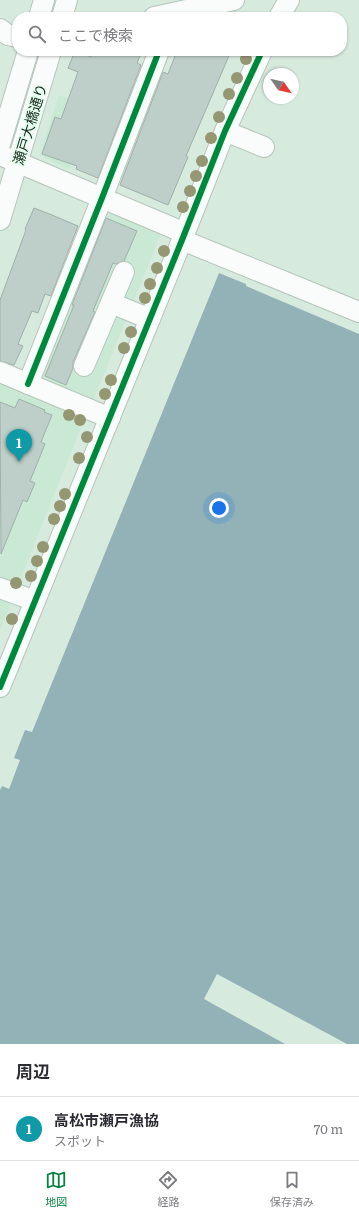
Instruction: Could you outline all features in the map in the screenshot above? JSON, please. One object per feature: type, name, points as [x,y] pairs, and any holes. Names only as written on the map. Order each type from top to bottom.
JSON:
[{"type":"street","points":[[40,12],[44,0]]},
{"type":"street","points":[[64,12],[68,0]]},
{"type":"street","points":[[185,12],[234,0]]},
{"type":"street","points":[[283,12],[289,0]]},
{"type":"street","points":[[0,29],[8,35],[12,36]]},
{"type":"street","name":"瀬戸大橋通り","points":[[0,144],[26,56]]},
{"type":"street","name":"瀬戸大橋通り","points":[[0,220],[8,158],[49,56]]},
{"type":"street","points":[[28,384],[157,56]]},
{"type":"street","points":[[0,687],[184,237],[225,131],[260,56]]},
{"type":"street","points":[[225,131],[264,147]]},
{"type":"street","points":[[8,158],[102,198],[184,237],[359,312]]},
{"type":"street","points":[[84,366],[124,272]]},
{"type":"street","points":[[111,303],[150,319]]},
{"type":"street","points":[[0,372],[110,418]]},
{"type":"street","points":[[0,588],[35,602]]},
{"type":"shaded area","points":[[59,95],[91,106],[69,169],[47,159],[40,154]]},
{"type":"shaded area","points":[[113,213],[161,234],[93,401],[45,381],[40,373],[103,218]]},
{"type":"shaded area","points":[[0,382],[85,418],[18,585],[0,578]]},
{"type":"shaded area","points":[[0,600],[11,604],[0,630]]},
{"type":"water","points":[[219,273],[359,334],[359,1044],[347,1044],[217,974],[204,999],[285,1044],[0,1044],[0,790],[2,786],[9,789],[20,760],[14,758],[25,730],[32,732]]},
{"type":"building","points":[[73,56],[140,56],[137,63],[141,65],[98,178],[76,169],[77,166],[42,154],[55,117],[61,119],[78,72],[68,68]]},
{"type":"building","points":[[175,56],[229,56],[186,156],[188,157],[168,205],[120,185],[163,72],[168,74]]},
{"type":"building","points":[[34,208],[78,226],[51,296],[45,294],[38,313],[32,311],[18,344],[23,346],[14,365],[0,361],[0,300]]},
{"type":"building","points":[[106,218],[137,231],[124,261],[116,264],[113,263],[93,311],[95,312],[73,362],[73,368],[66,385],[45,376],[74,305],[72,305]]},
{"type":"building","points":[[19,399],[45,410],[44,412],[52,415],[41,442],[45,444],[30,481],[35,483],[27,502],[23,500],[1,554],[0,402],[15,408]]},
{"type":"cycle path","points":[[28,384],[157,56]]},
{"type":"cycle path","points":[[0,687],[225,131],[260,56]]},
{"type":"place","name":"高松市瀬戸漁協","points":[[19,462]]}]
